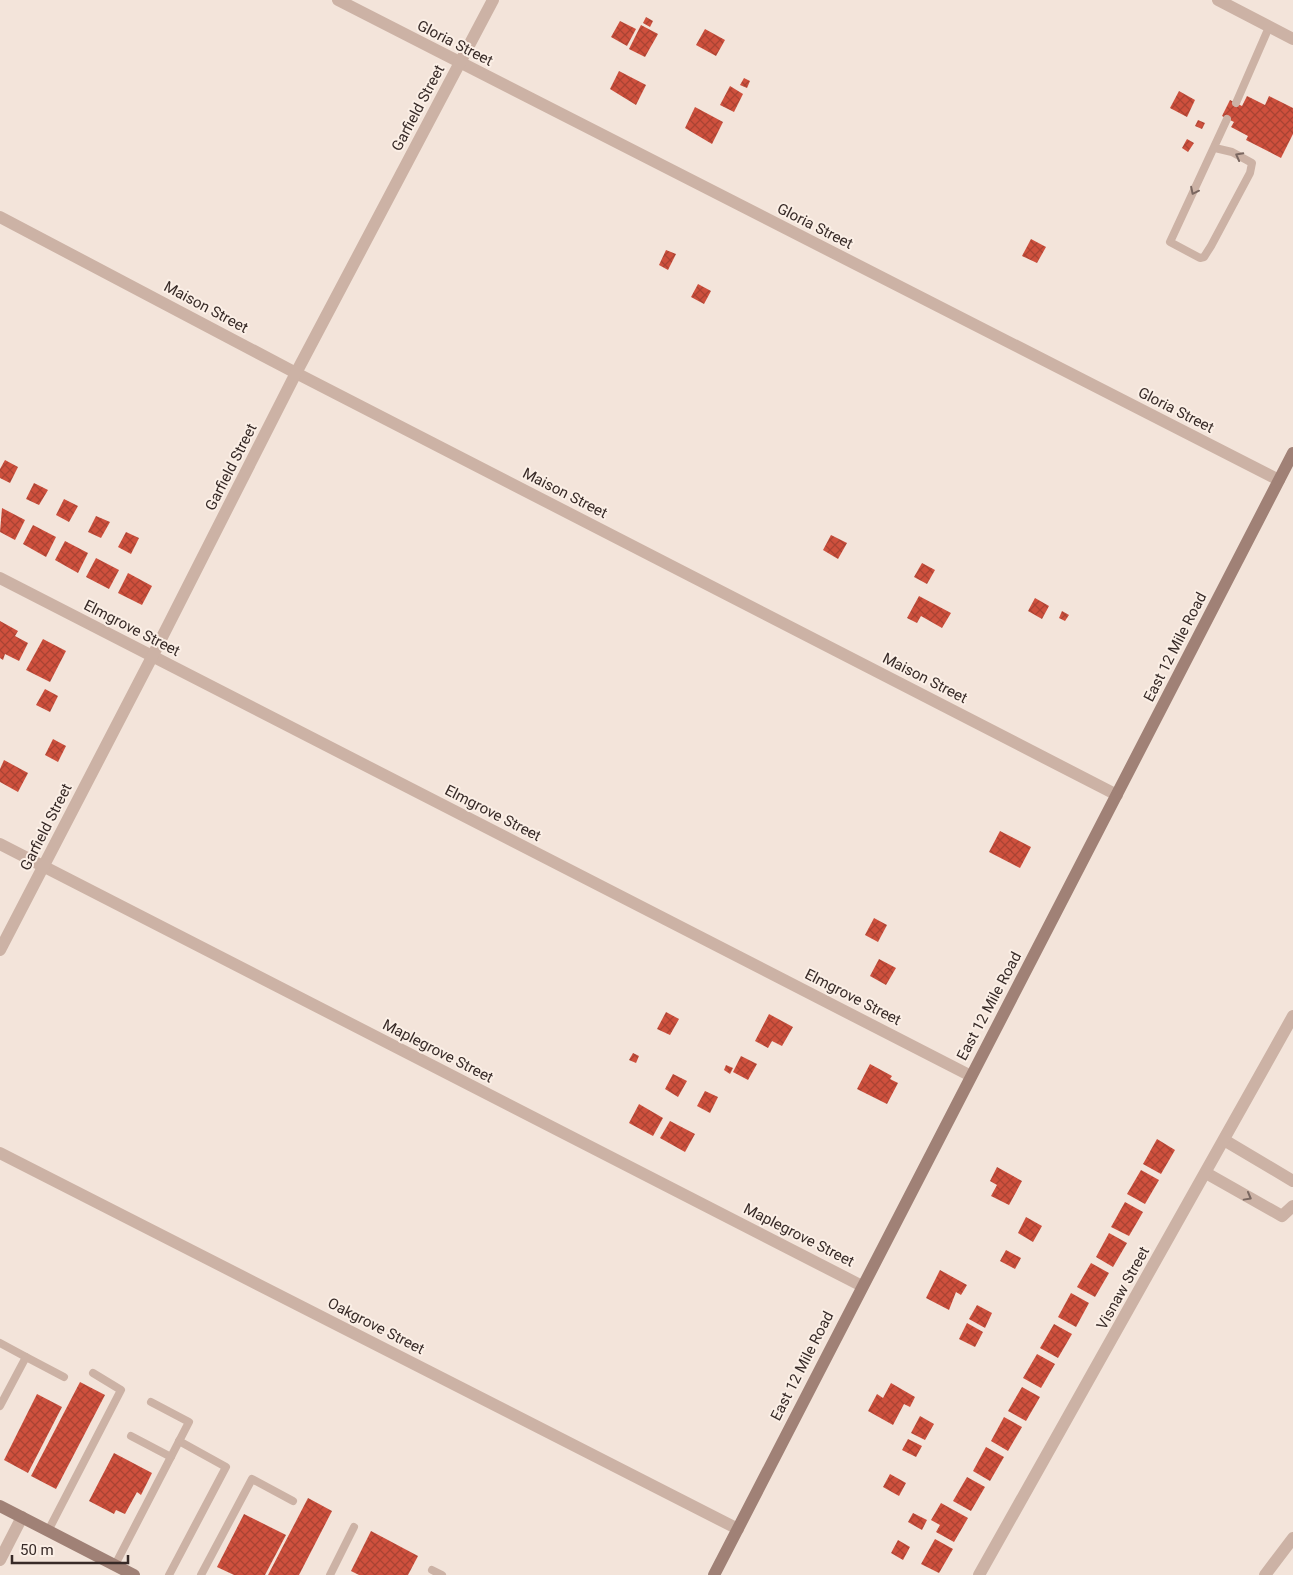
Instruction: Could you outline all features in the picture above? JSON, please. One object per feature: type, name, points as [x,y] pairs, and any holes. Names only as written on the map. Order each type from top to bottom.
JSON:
[{"type":"main road","name":"East 12 Mile Road","points":[[714,1575],[1293,453]]},
{"type":"main road","points":[[0,1506],[134,1575]]},
{"type":"street","name":"Gloria Street","points":[[338,0],[460,64],[1279,480]]},
{"type":"street","name":"Garfield Street","points":[[0,950],[152,657],[296,373],[493,0]]},
{"type":"street","points":[[1218,0],[1292,38]]},
{"type":"street","name":"Maison Street","points":[[0,217],[296,373],[1117,795]]},
{"type":"street","name":"Elmgrove Street","points":[[0,578],[971,1076]]},
{"type":"street","name":"Maplegrove Street","points":[[0,844],[862,1286]]},
{"type":"street","name":"Visnaw Street","points":[[980,1575],[1293,1016]]},
{"type":"street","points":[[1224,1140],[1293,1181]]},
{"type":"street","name":"Oakgrove Street","points":[[0,1153],[738,1529]]},
{"type":"street","points":[[1206,1173],[1282,1216],[1293,1206]]},
{"type":"street","points":[[0,1560],[22,1517]]},
{"type":"street","points":[[1265,1575],[1293,1538]]},
{"type":"lane","points":[[1236,103],[1269,27]]},
{"type":"lane","points":[[1215,148],[1232,152],[1252,163],[1250,173],[1211,246],[1204,257],[1200,258],[1170,242],[1227,119]]},
{"type":"lane","points":[[0,1343],[64,1377]]},
{"type":"lane","points":[[0,1406],[26,1357]]},
{"type":"lane","points":[[48,1531],[121,1390],[92,1373]]},
{"type":"lane","points":[[115,1565],[189,1422],[151,1402]]},
{"type":"lane","points":[[131,1436],[171,1457]]},
{"type":"lane","points":[[169,1575],[226,1467],[179,1441]]},
{"type":"lane","points":[[201,1575],[252,1479],[293,1501]]},
{"type":"lane","points":[[330,1575],[354,1527]]},
{"type":"lane","points":[[432,1570],[442,1575]]},
{"type":"building","points":[[646,17],[653,21],[650,27],[643,23]]},
{"type":"building","points":[[620,21],[636,29],[627,46],[611,37]]},
{"type":"building","points":[[641,25],[658,34],[645,57],[629,49]]},
{"type":"building","points":[[705,29],[725,40],[716,56],[696,45]]},
{"type":"building","points":[[619,71],[646,85],[636,105],[610,89]]},
{"type":"building","points":[[744,78],[750,81],[747,88],[740,85]]},
{"type":"building","points":[[730,86],[743,94],[734,112],[720,105]]},
{"type":"building","points":[[1179,91],[1195,100],[1187,117],[1170,108]]},
{"type":"building","points":[[1247,96],[1265,105],[1269,96],[1293,108],[1293,134],[1281,158],[1246,140],[1248,136],[1231,127],[1234,122],[1222,116],[1230,100],[1242,106]]},
{"type":"building","points":[[695,107],[723,122],[712,144],[685,128]]},
{"type":"building","points":[[1198,120],[1205,123],[1202,129],[1195,126]]},
{"type":"building","points":[[1187,139],[1194,143],[1188,152],[1182,148]]},
{"type":"building","points":[[1031,239],[1046,247],[1037,263],[1022,256]]},
{"type":"building","points":[[666,250],[676,254],[668,270],[659,265]]},
{"type":"building","points":[[698,284],[711,291],[704,304],[691,297]]},
{"type":"building","points":[[5,460],[18,467],[10,483],[0,478],[0,469]]},
{"type":"building","points":[[34,483],[48,490],[39,505],[26,499]]},
{"type":"building","points":[[64,499],[78,506],[69,522],[56,515]]},
{"type":"building","points":[[2,508],[25,520],[15,540],[0,532]]},
{"type":"building","points":[[96,516],[110,522],[101,538],[88,532]]},
{"type":"building","points":[[33,525],[56,537],[46,557],[23,544]]},
{"type":"building","points":[[126,532],[139,538],[131,554],[118,547]]},
{"type":"building","points":[[831,535],[847,543],[838,559],[823,550]]},
{"type":"building","points":[[65,541],[88,553],[78,573],[55,560]]},
{"type":"building","points":[[96,558],[119,570],[109,589],[86,577]]},
{"type":"building","points":[[922,563],[935,570],[927,584],[914,577]]},
{"type":"building","points":[[128,573],[152,586],[142,605],[118,593]]},
{"type":"building","points":[[919,596],[951,613],[942,628],[921,616],[917,623],[907,618]]},
{"type":"building","points":[[1035,598],[1049,606],[1042,619],[1028,611]]},
{"type":"building","points":[[1062,611],[1069,615],[1065,621],[1059,618]]},
{"type":"building","points":[[0,621],[18,631],[15,636],[28,643],[19,661],[5,654],[3,660],[0,658]]},
{"type":"building","points":[[43,639],[66,651],[50,682],[26,670]]},
{"type":"building","points":[[45,689],[58,696],[50,712],[36,705]]},
{"type":"building","points":[[53,739],[66,746],[58,762],[45,755]]},
{"type":"building","points":[[4,760],[28,773],[18,792],[0,782],[0,769]]},
{"type":"building","points":[[1000,831],[1031,847],[1020,868],[989,852]]},
{"type":"building","points":[[874,918],[887,925],[878,942],[865,935]]},
{"type":"building","points":[[879,959],[896,968],[886,985],[870,976]]},
{"type":"building","points":[[666,1012],[679,1019],[670,1035],[657,1029]]},
{"type":"building","points":[[769,1014],[793,1027],[782,1046],[772,1041],[768,1048],[755,1041]]},
{"type":"building","points":[[633,1053],[639,1056],[636,1063],[629,1060]]},
{"type":"building","points":[[741,1056],[757,1064],[748,1080],[733,1072]]},
{"type":"building","points":[[870,1064],[892,1076],[890,1079],[898,1083],[887,1104],[857,1089]]},
{"type":"building","points":[[726,1065],[733,1068],[730,1074],[724,1070]]},
{"type":"building","points":[[673,1074],[687,1081],[678,1097],[665,1089]]},
{"type":"building","points":[[705,1091],[718,1097],[710,1113],[697,1106]]},
{"type":"building","points":[[639,1104],[663,1118],[653,1136],[629,1123]]},
{"type":"building","points":[[670,1121],[695,1134],[685,1152],[660,1138]]},
{"type":"building","points":[[1157,1139],[1175,1150],[1161,1174],[1143,1164]]},
{"type":"building","points":[[997,1167],[1022,1181],[1009,1205],[991,1196],[997,1185],[990,1181]]},
{"type":"building","points":[[1141,1170],[1159,1180],[1145,1204],[1127,1194]]},
{"type":"building","points":[[1125,1202],[1143,1212],[1129,1236],[1111,1227]]},
{"type":"building","points":[[1026,1217],[1042,1226],[1033,1242],[1018,1233]]},
{"type":"building","points":[[1109,1233],[1127,1243],[1113,1267],[1096,1257]]},
{"type":"building","points":[[1006,1250],[1021,1258],[1015,1269],[1000,1261]]},
{"type":"building","points":[[1091,1263],[1109,1273],[1095,1297],[1077,1287]]},
{"type":"building","points":[[940,1270],[967,1285],[961,1295],[956,1292],[949,1310],[926,1298]]},
{"type":"building","points":[[1071,1293],[1089,1303],[1076,1327],[1058,1317]]},
{"type":"building","points":[[977,1305],[992,1313],[985,1328],[969,1319]]},
{"type":"building","points":[[967,1323],[983,1332],[975,1347],[959,1339]]},
{"type":"building","points":[[1054,1324],[1072,1334],[1058,1358],[1040,1348]]},
{"type":"building","points":[[1037,1354],[1055,1364],[1041,1388],[1023,1378]]},
{"type":"building","points":[[80,1382],[105,1395],[56,1489],[31,1476]]},
{"type":"building","points":[[891,1383],[915,1397],[910,1407],[904,1404],[893,1425],[868,1411],[877,1394],[883,1398]]},
{"type":"building","points":[[1022,1387],[1040,1397],[1026,1421],[1008,1411]]},
{"type":"building","points":[[37,1394],[62,1407],[28,1473],[4,1460]]},
{"type":"building","points":[[920,1416],[934,1424],[925,1440],[911,1433]]},
{"type":"building","points":[[1004,1417],[1022,1427],[1008,1451],[991,1441]]},
{"type":"building","points":[[908,1439],[922,1446],[916,1457],[902,1450]]},
{"type":"building","points":[[986,1447],[1004,1457],[990,1481],[973,1471]]},
{"type":"building","points":[[114,1453],[152,1473],[141,1495],[137,1492],[125,1514],[116,1510],[114,1514],[89,1501]]},
{"type":"building","points":[[890,1474],[906,1483],[899,1496],[883,1487]]},
{"type":"building","points":[[967,1477],[985,1487],[971,1511],[953,1501]]},
{"type":"building","points":[[308,1498],[332,1511],[299,1575],[268,1575]]},
{"type":"building","points":[[941,1503],[968,1518],[954,1542],[936,1532],[940,1525],[931,1520]]},
{"type":"building","points":[[913,1513],[927,1520],[922,1530],[908,1522]]},
{"type":"building","points":[[244,1514],[286,1535],[265,1575],[234,1575],[217,1567]]},
{"type":"building","points":[[371,1531],[418,1556],[408,1575],[359,1575],[351,1571]]},
{"type":"building","points":[[935,1539],[953,1549],[939,1573],[921,1564]]},
{"type":"building","points":[[898,1540],[910,1547],[903,1560],[891,1553]]}]
